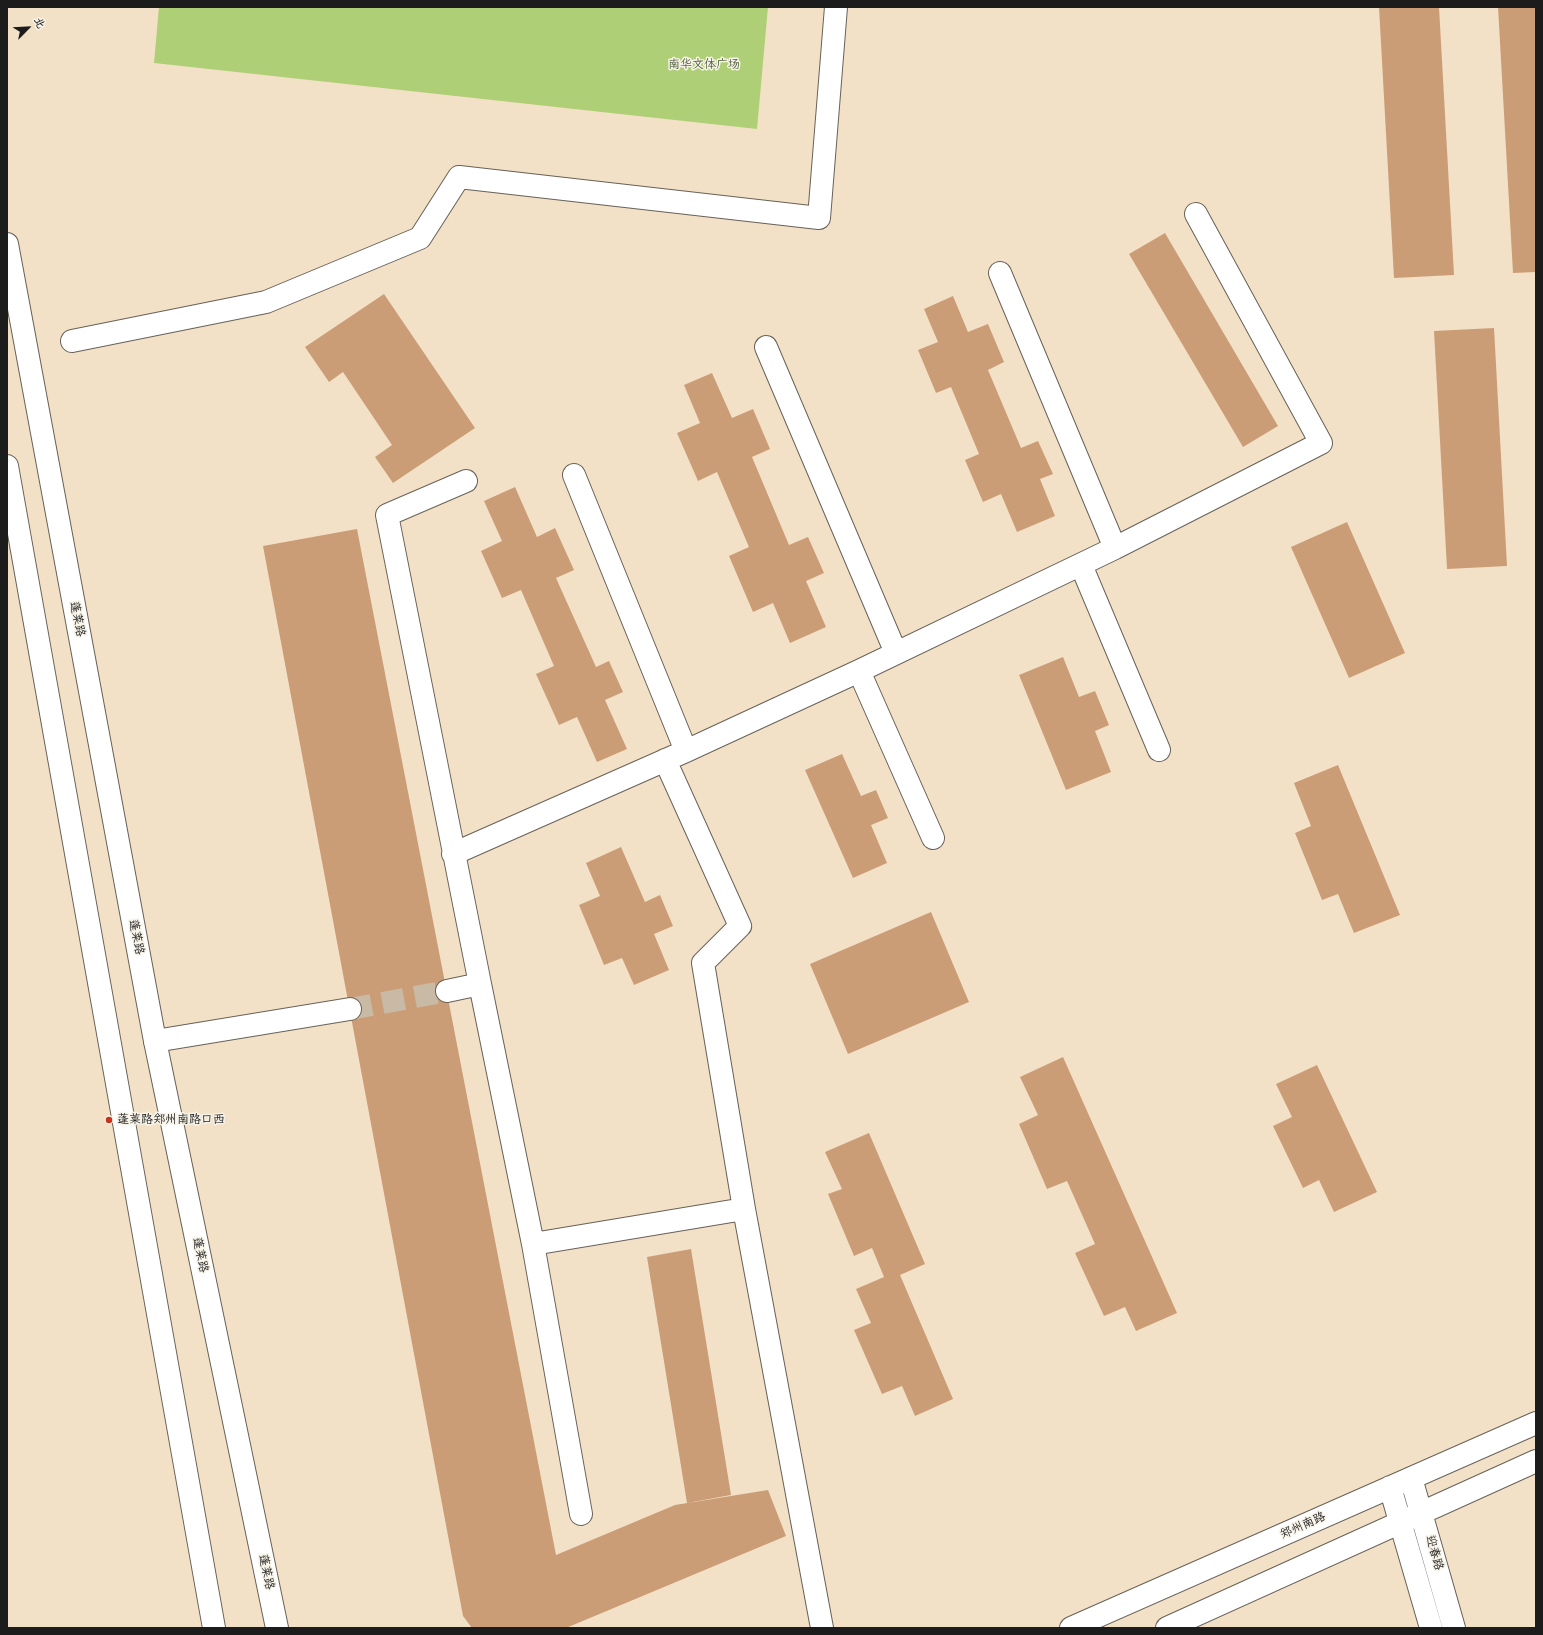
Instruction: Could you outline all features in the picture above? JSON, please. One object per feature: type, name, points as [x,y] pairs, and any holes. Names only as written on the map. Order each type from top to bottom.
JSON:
[{"type":"main road","points":[[72,341],[266,302],[420,238],[459,177],[819,218],[836,7]]},
{"type":"main road","points":[[453,854],[686,751],[859,671],[1081,565],[1321,443],[1196,214]]},
{"type":"main road","name":"蓬莱路","points":[[7,244],[155,1041],[277,1628]]},
{"type":"main road","points":[[1000,273],[1115,548]]},
{"type":"main road","points":[[766,347],[896,653]]},
{"type":"main road","points":[[7,466],[214,1628]]},
{"type":"main road","points":[[574,475],[686,751]]},
{"type":"main road","points":[[466,481],[387,514],[453,854],[533,1244],[581,1514]]},
{"type":"main road","points":[[1081,565],[1159,750]]},
{"type":"main road","points":[[859,671],[934,838]]},
{"type":"main road","points":[[665,760],[740,926],[704,962],[744,1209],[822,1628]]},
{"type":"main road","points":[[446,991],[480,984]]},
{"type":"main road","points":[[155,1041],[350,1009]]},
{"type":"main road","points":[[533,1244],[744,1209]]},
{"type":"main road","name":"郑州南路","points":[[1071,1628],[1536,1423]]},
{"type":"main road","points":[[1167,1628],[1422,1511],[1536,1461]]},
{"type":"main road","name":"迎春路","points":[[1411,1478],[1422,1511],[1453,1623]]},
{"type":"main road","name":"迎春路","points":[[1390,1487],[1431,1626]]},
{"type":"green space","name":"南华文体广场","points":[[159,7],[768,7],[757,129],[154,63]]},
{"type":"building","points":[[1379,7],[1439,7],[1454,275],[1394,278]]},
{"type":"building","points":[[1498,7],[1536,7],[1536,272],[1513,273]]},
{"type":"building","points":[[1165,233],[1278,426],[1243,447],[1129,254]]},
{"type":"building","points":[[384,294],[475,428],[393,483],[375,457],[392,445],[343,372],[329,382],[305,347]]},
{"type":"building","points":[[953,296],[968,332],[988,324],[1004,362],[988,370],[1021,448],[1038,441],[1053,474],[1040,479],[1055,516],[1017,532],[1001,494],[983,502],[965,460],[979,454],[951,387],[936,393],[918,350],[938,342],[924,309]]},
{"type":"building","points":[[1494,328],[1507,566],[1447,569],[1434,331]]},
{"type":"building","points":[[712,373],[732,418],[753,409],[770,449],[752,457],[789,545],[808,537],[824,573],[806,581],[826,627],[790,643],[773,603],[753,612],[729,556],[749,547],[717,472],[698,481],[677,433],[700,423],[684,385]]},
{"type":"building","points":[[515,487],[537,537],[555,528],[574,570],[556,578],[596,667],[609,661],[623,692],[605,700],[627,749],[597,762],[577,717],[559,725],[536,674],[554,666],[521,590],[502,598],[481,551],[502,541],[484,501]]},
{"type":"building","points":[[1347,522],[1405,653],[1349,678],[1291,547]]},
{"type":"building","points":[[357,529],[556,1555],[675,1505],[768,1490],[786,1536],[566,1628],[472,1628],[463,1616],[263,546]]},
{"type":"building","points":[[1063,657],[1079,697],[1095,691],[1109,725],[1095,731],[1111,772],[1066,790],[1019,675]]},
{"type":"building","points":[[842,754],[861,796],[876,790],[888,818],[871,825],[887,863],[853,878],[805,770]]},
{"type":"building","points":[[1338,765],[1400,915],[1354,933],[1338,894],[1322,900],[1295,833],[1311,826],[1294,783]]},
{"type":"building","points":[[621,847],[645,902],[660,895],[673,926],[654,934],[669,970],[634,985],[622,958],[604,965],[579,905],[600,896],[586,863]]},
{"type":"building","points":[[931,912],[969,1002],[848,1054],[810,964]]},
{"type":"building","points":[[1063,1057],[1177,1313],[1136,1331],[1125,1307],[1104,1316],[1075,1253],[1095,1244],[1067,1181],[1047,1189],[1019,1124],[1038,1115],[1020,1077]]},
{"type":"building","points":[[1317,1065],[1377,1192],[1334,1212],[1319,1180],[1303,1188],[1273,1126],[1292,1117],[1276,1084]]},
{"type":"building","points":[[869,1133],[925,1264],[900,1275],[953,1399],[915,1416],[902,1386],[882,1394],[854,1330],[871,1323],[856,1289],[884,1277],[872,1248],[854,1256],[828,1194],[842,1189],[825,1152]]},
{"type":"building","points":[[691,1249],[731,1495],[687,1503],[647,1257]]},
{"type":"tunnel","points":[[350,1009],[447,991]]},
{"type":"place","name":"蓬莱路郑州南路口西","points":[[109,1120]]}]
